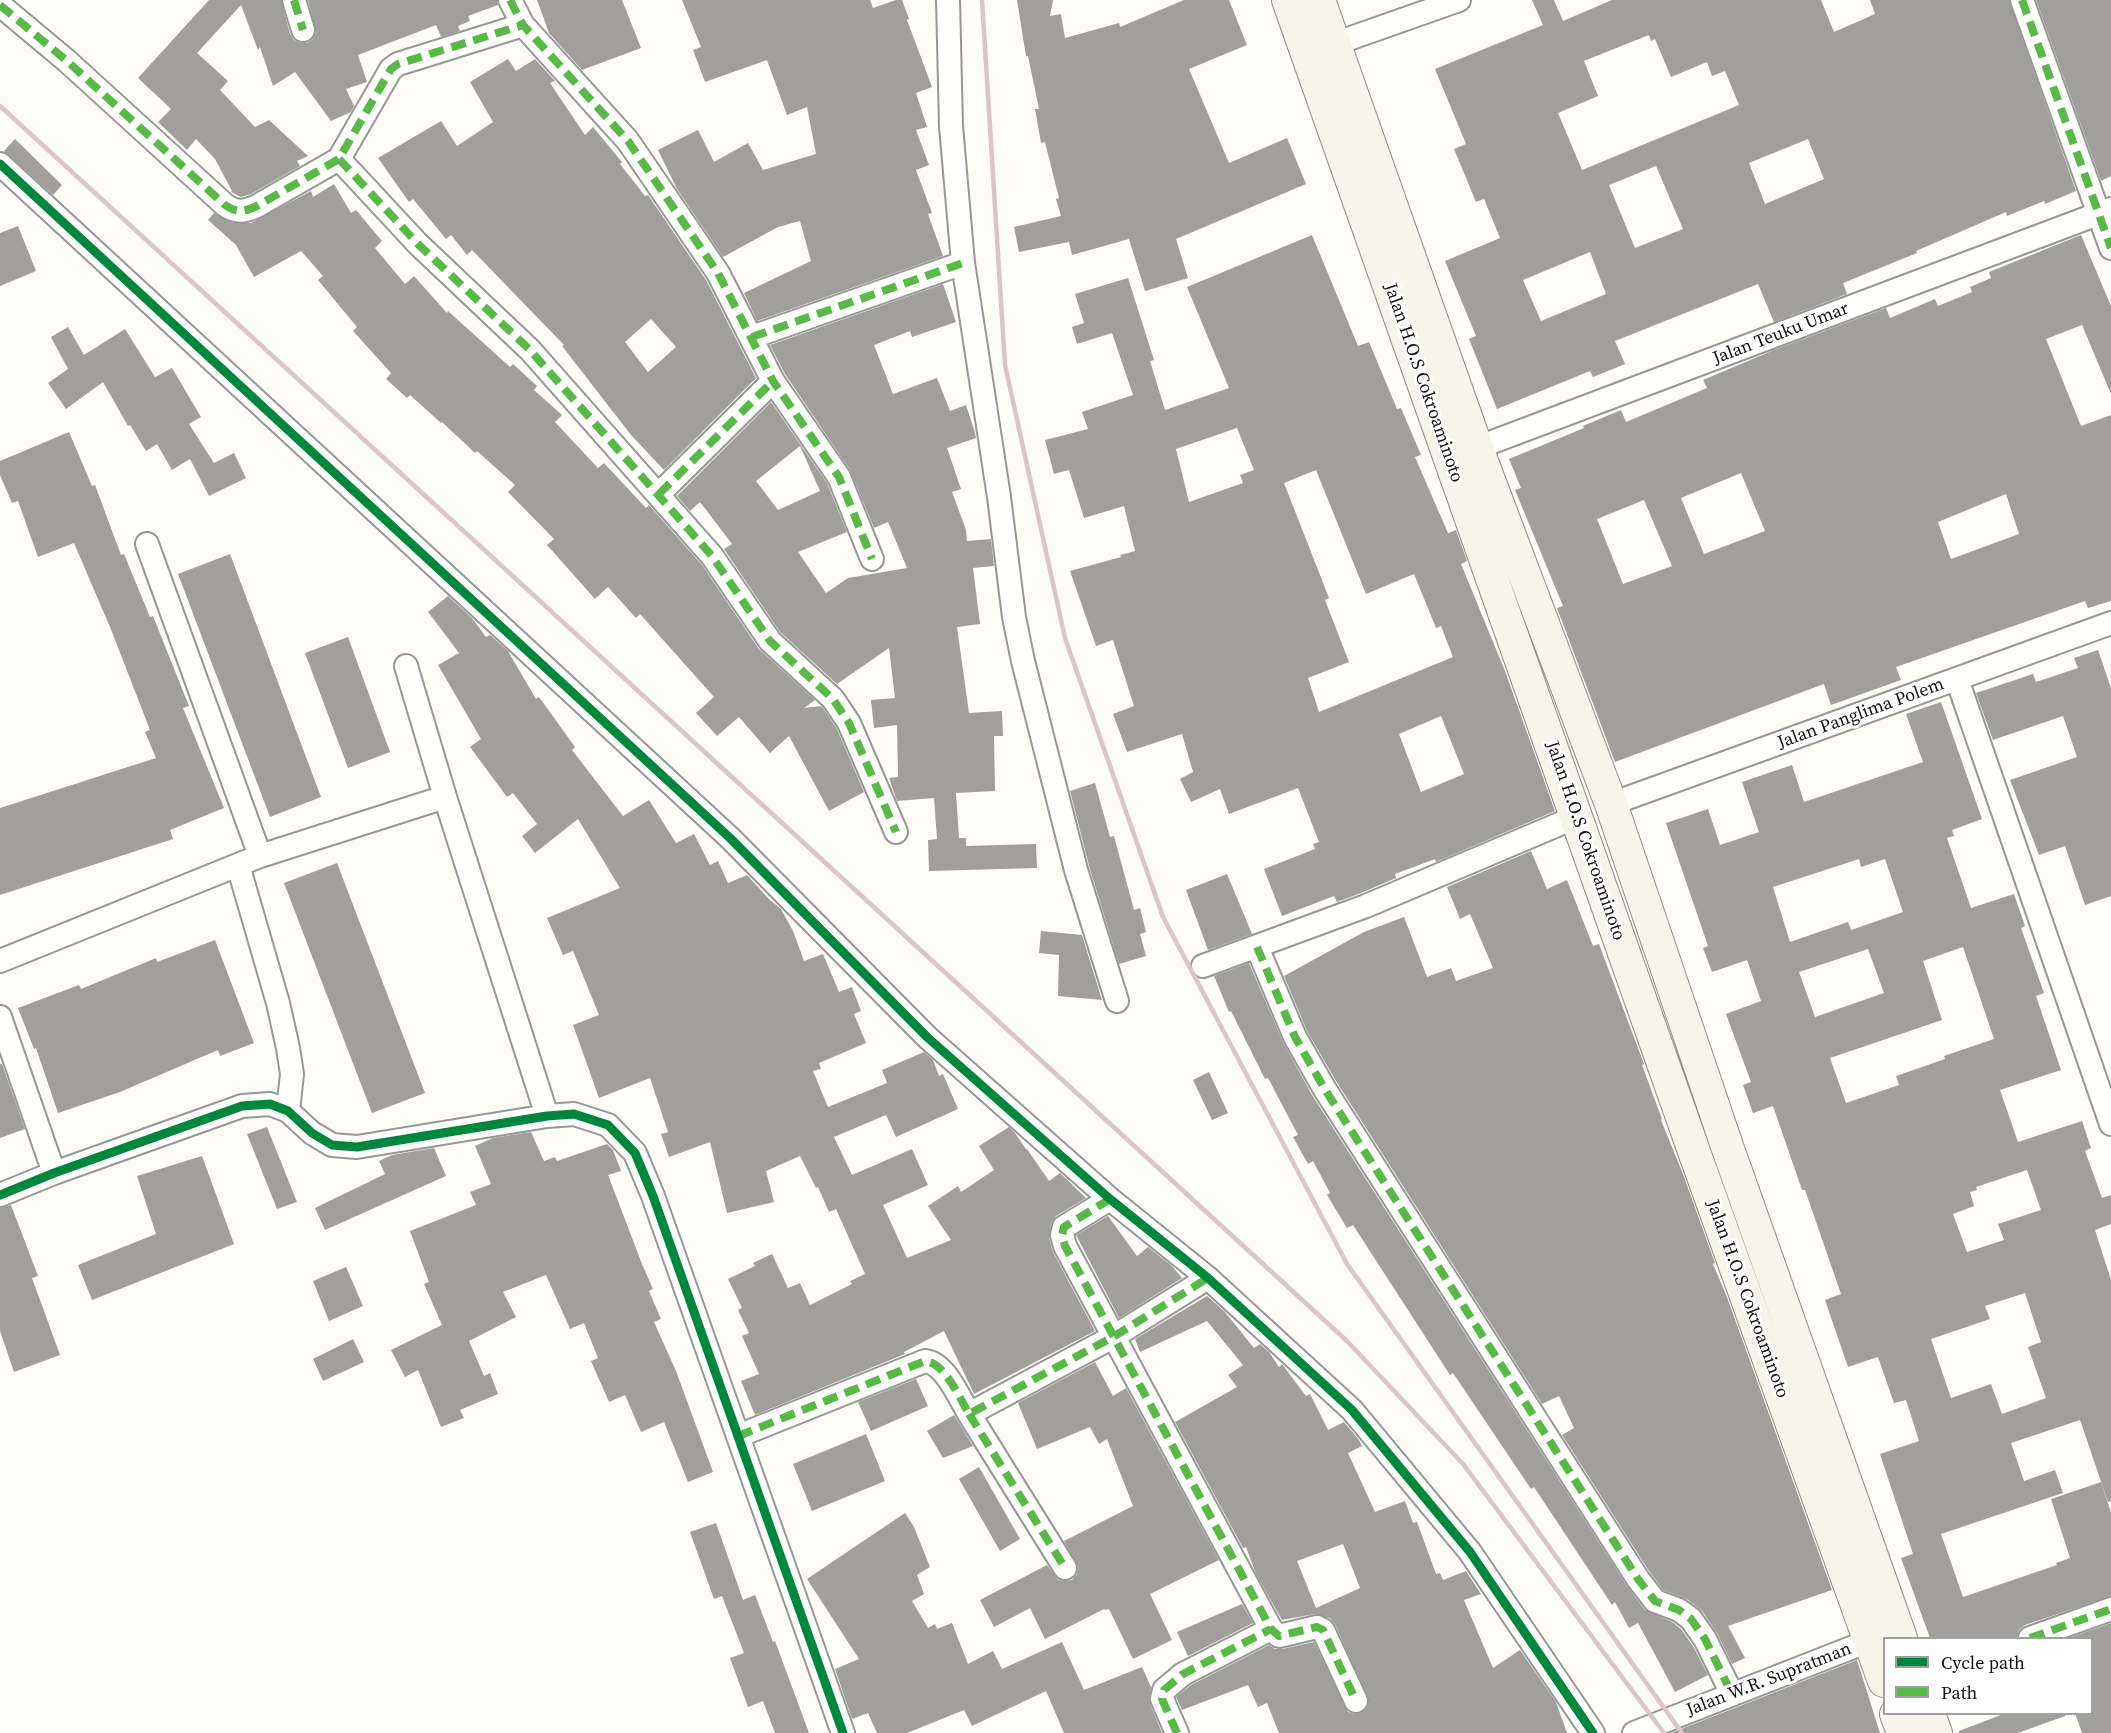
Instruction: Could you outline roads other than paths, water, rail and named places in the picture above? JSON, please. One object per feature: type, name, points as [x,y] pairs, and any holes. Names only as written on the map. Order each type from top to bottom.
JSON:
[{"type":"main road","name":"Jalan H.O.S Cokroaminoto","points":[[1288,0],[1464,453],[1611,804],[1890,1636]]},
{"type":"main road","name":"Jalan H.O.S Cokroaminoto","points":[[1319,0],[1464,453],[1576,817],[1696,1157],[1890,1636]]},
{"type":"main road","points":[[1696,1157],[1727,1146]]},
{"type":"main road","points":[[1897,1715],[1903,1733]]},
{"type":"main road","points":[[1930,1715],[1936,1733]]},
{"type":"street","points":[[294,0],[303,30]]},
{"type":"street","points":[[510,0],[523,25],[628,141],[718,273],[773,381],[839,477],[872,559]]},
{"type":"street","points":[[948,0],[951,126],[963,263],[999,497],[1014,617],[1076,870],[1117,1001]]},
{"type":"street","points":[[1334,44],[1459,0]]},
{"type":"street","points":[[2022,0],[2104,211],[2111,248]]},
{"type":"street","points":[[0,4],[235,212],[244,212],[256,206],[339,159],[391,69],[398,64],[523,25]]},
{"type":"street","points":[[339,159],[418,244],[530,350],[712,556],[770,641],[833,699],[849,723],[896,832]]},
{"type":"street","points":[[0,164],[730,838],[927,1037],[1110,1199],[1208,1278],[1352,1410],[1470,1552],[1593,1733]]},
{"type":"street","name":"Jalan Teuku Umar","points":[[1464,453],[2104,211]]},
{"type":"street","points":[[752,337],[963,263]]},
{"type":"street","points":[[659,494],[773,381]]},
{"type":"street","points":[[147,544],[260,856]]},
{"type":"street","name":"Jalan Panglima Polem","points":[[1611,804],[2111,623]]},
{"type":"street","points":[[406,666],[445,797],[547,1116]]},
{"type":"street","points":[[1957,679],[2111,1124]]},
{"type":"street","points":[[0,961],[260,856],[445,797]]},
{"type":"street","points":[[1203,966],[1366,906],[1576,817]]},
{"type":"street","points":[[238,866],[278,1003],[288,1048],[292,1074],[288,1111]]},
{"type":"street","points":[[1257,947],[1294,1037],[1324,1089],[1638,1579],[1655,1601],[1680,1610],[1691,1619],[1705,1639],[1732,1694]]},
{"type":"street","points":[[0,1017],[54,1173]]},
{"type":"street","points":[[0,1195],[54,1173],[242,1106],[270,1104],[288,1111],[312,1133],[332,1145],[357,1147],[547,1116],[574,1114],[608,1125],[635,1153],[653,1196],[843,1733]]},
{"type":"street","points":[[1110,1199],[1064,1227],[1062,1235],[1065,1246],[1271,1629],[1279,1636],[1317,1627],[1323,1630],[1356,1701]]},
{"type":"street","points":[[969,1414],[1113,1337],[1208,1278]]},
{"type":"street","points":[[738,1436],[925,1361],[934,1362],[942,1369],[1065,1568]]},
{"type":"street","points":[[2033,1637],[2111,1609]]},
{"type":"street","points":[[1177,1733],[1162,1699],[1164,1690],[1183,1674],[1271,1629]]},
{"type":"street","name":"Jalan W.R. Supratman","points":[[1634,1733],[1883,1639]]},
{"type":"railway","points":[[982,0],[1005,365],[1065,638],[1163,917],[1347,1264],[1682,1733]]},
{"type":"railway","points":[[0,106],[1347,1341],[1463,1464],[1664,1733]]}]
